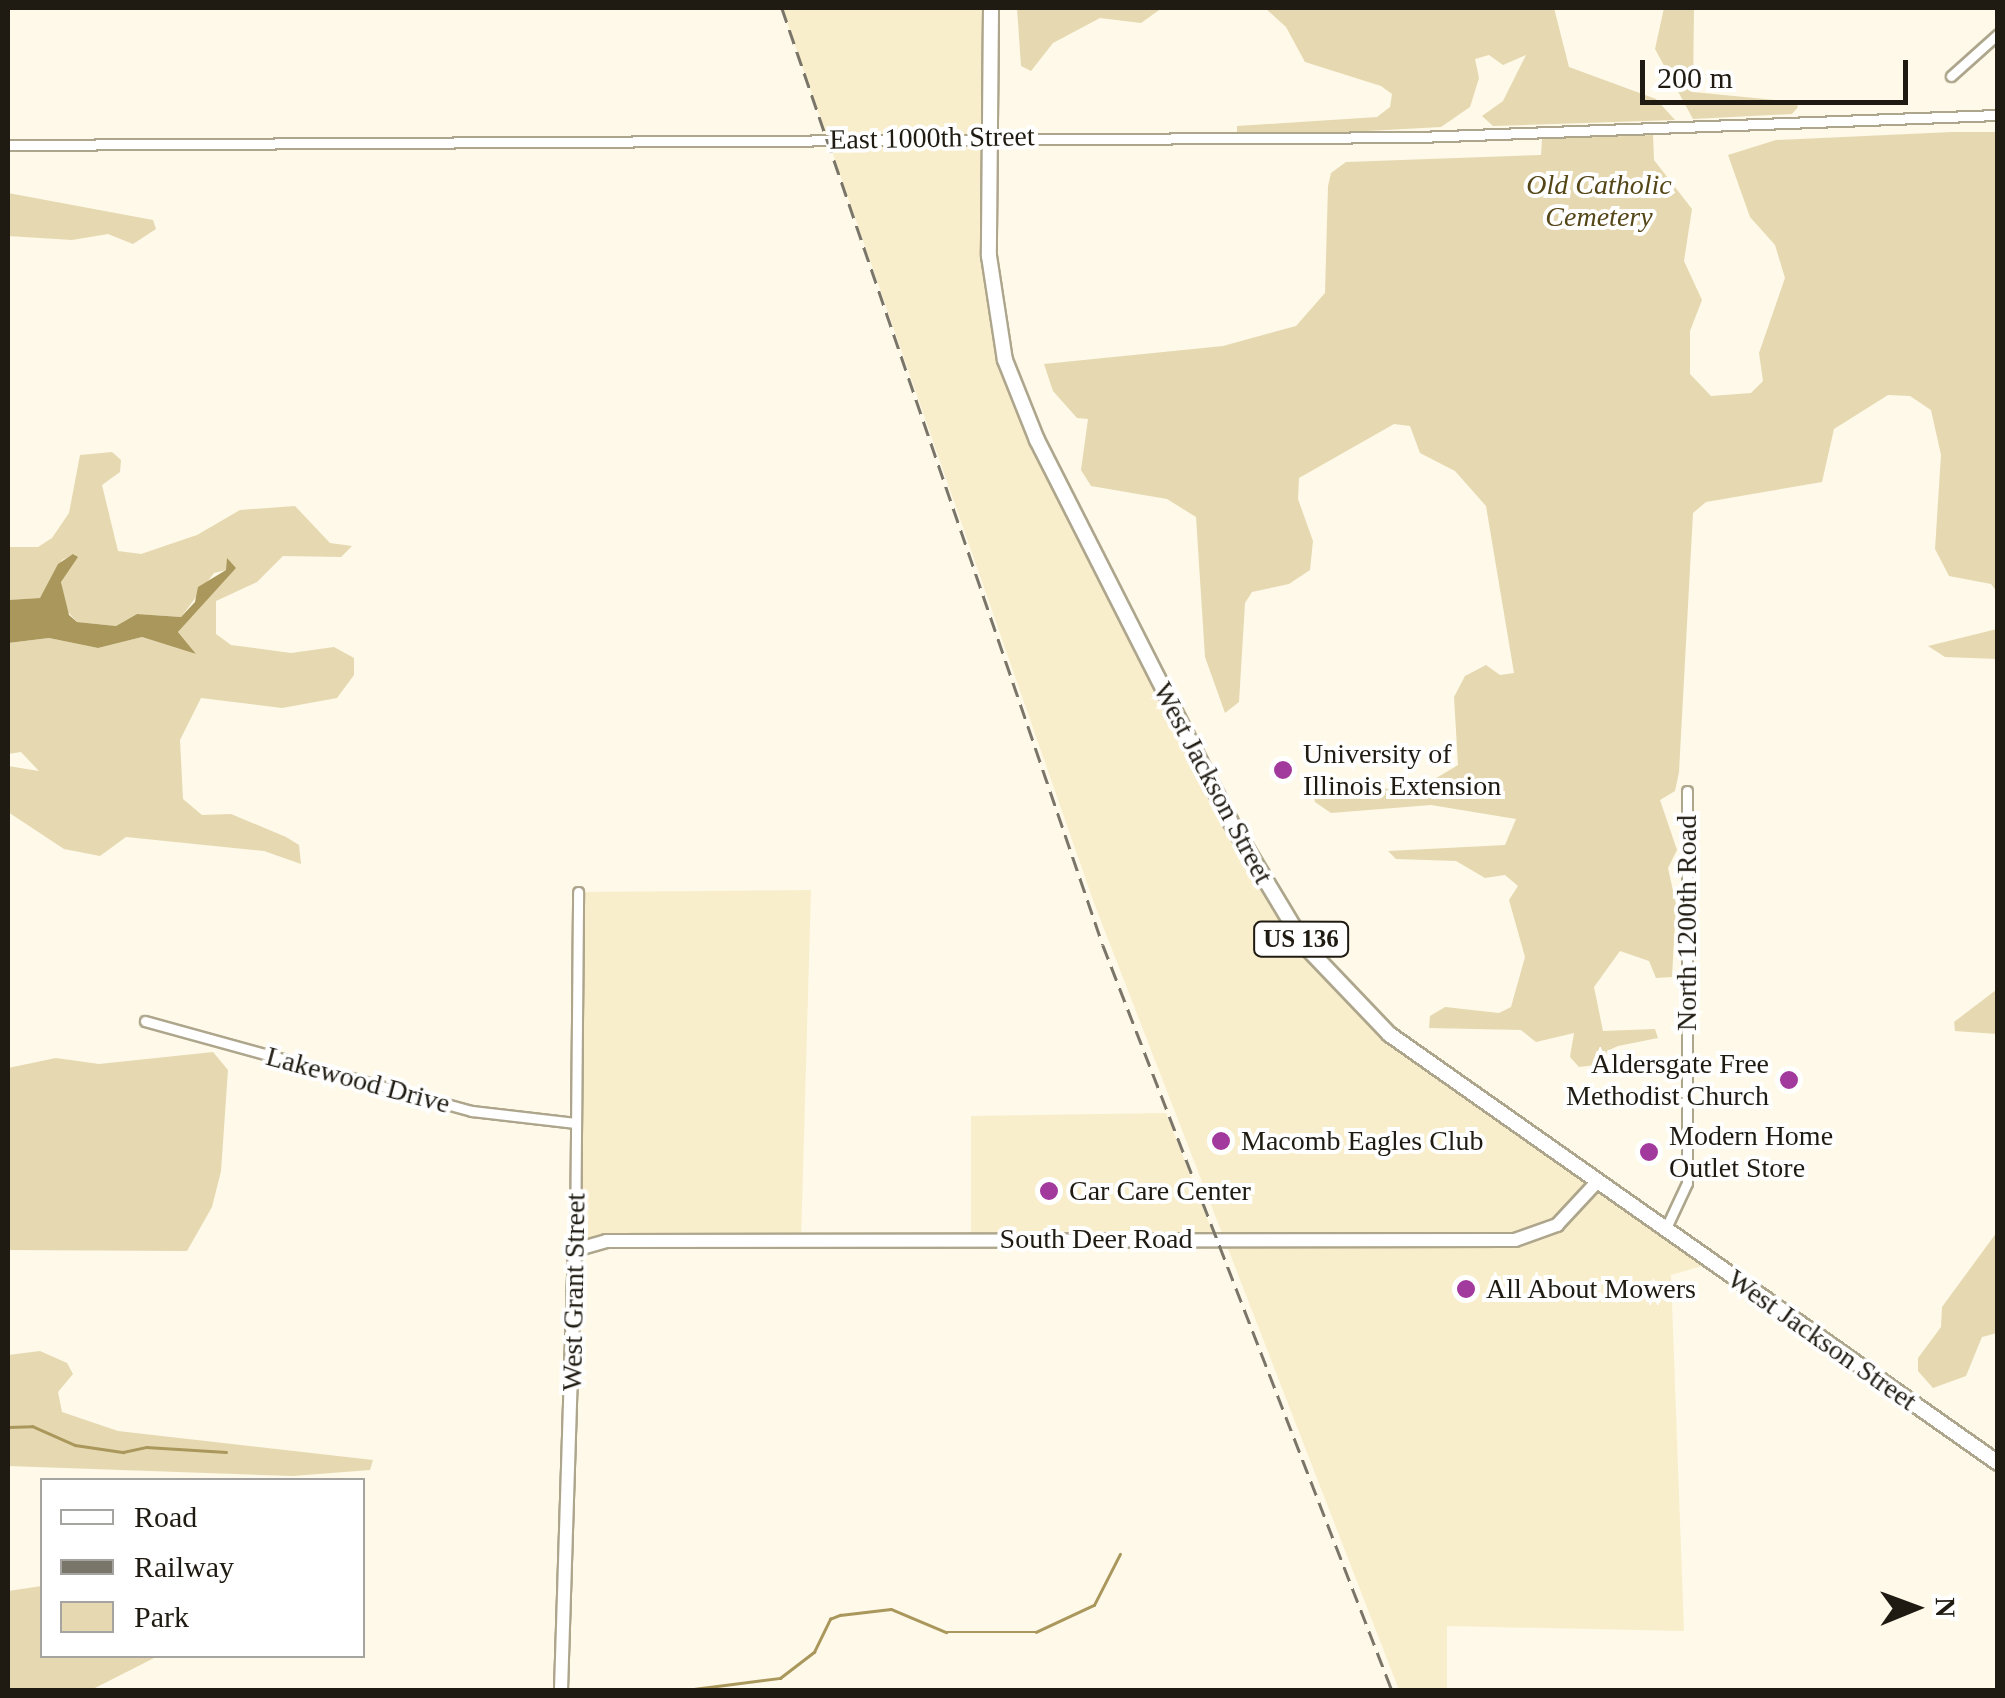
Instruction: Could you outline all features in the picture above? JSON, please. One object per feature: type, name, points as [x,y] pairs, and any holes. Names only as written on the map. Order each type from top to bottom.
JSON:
[{"type":"main road","name":"US 136","points":[[989,140],[990,8]]},
{"type":"main road","name":"West Jackson Street","points":[[989,140],[990,286],[1014,388],[1260,877],[1305,946],[1367,1013],[1597,1182],[1998,1463]]},
{"type":"main road","name":"South Deer Road","points":[[575,1250],[606,1241],[1515,1240],[1558,1225],[1597,1182]]},
{"type":"main road","name":"West Grant Street","points":[[560,1690],[575,1250]]},
{"type":"street","points":[[1950,76],[1998,34]]},
{"type":"street","name":"East 1000th Street","points":[[8,145],[1419,138],[1998,115]]},
{"type":"street","name":"North 1200th Road","points":[[1665,1230],[1686,1184],[1687,791]]},
{"type":"street","name":"West Grant Street","points":[[575,1250],[578,892]]},
{"type":"street","name":"Lakewood Drive","points":[[144,1021],[472,1111],[575,1123]]},
{"type":"shaded area","points":[[782,8],[991,8],[989,256],[1005,360],[1282,912],[1367,1013],[1713,1263],[1671,1275],[1684,1631],[1447,1626],[1447,1690],[1399,1690],[1094,903]]},
{"type":"shaded area","points":[[73,554],[78,557],[61,582],[69,615],[77,622],[116,626],[137,614],[181,617],[195,602],[198,587],[226,570],[227,558],[236,568],[178,632],[196,654],[142,637],[98,648],[49,638],[8,643],[8,600],[40,598],[58,564]]},
{"type":"shaded area","points":[[811,890],[801,1241],[606,1241],[575,1250],[578,892]]},
{"type":"shaded area","points":[[1166,1113],[1215,1238],[971,1240],[971,1116]]},
{"type":"green space","points":[[1017,8],[1162,8],[1141,23],[1100,18],[1053,43],[1031,71],[1021,66]]},
{"type":"green space","points":[[1265,8],[1554,8],[1569,67],[1656,99],[1675,120],[1493,126],[1482,116],[1503,101],[1526,55],[1503,65],[1489,55],[1475,59],[1479,78],[1470,107],[1441,127],[1237,138],[1237,126],[1377,117],[1390,107],[1392,94],[1381,86],[1305,62],[1286,27]]},
{"type":"green space","points":[[1664,8],[1694,8],[1693,92],[1795,102],[1798,107],[1792,114],[1693,119],[1655,49]]},
{"type":"green space","name":"Old Catholic Cemetery","points":[[1997,132],[1997,592],[1991,584],[1949,576],[1935,549],[1941,455],[1931,410],[1910,396],[1888,395],[1834,429],[1822,482],[1706,502],[1693,513],[1679,772],[1675,791],[1660,800],[1677,850],[1668,868],[1676,904],[1672,977],[1656,978],[1649,961],[1620,951],[1594,987],[1603,1031],[1655,1029],[1658,1038],[1618,1046],[1607,1051],[1604,1064],[1579,1067],[1570,1057],[1574,1033],[1536,1042],[1521,1030],[1429,1028],[1430,1016],[1445,1007],[1499,1013],[1511,1007],[1525,957],[1509,900],[1518,886],[1505,875],[1485,878],[1456,861],[1396,859],[1388,851],[1505,845],[1516,819],[1431,805],[1331,813],[1315,802],[1310,784],[1317,779],[1396,790],[1423,786],[1458,765],[1454,697],[1465,676],[1486,665],[1500,675],[1514,673],[1486,506],[1455,471],[1420,453],[1410,426],[1394,424],[1299,478],[1298,499],[1313,541],[1310,570],[1289,584],[1252,592],[1245,603],[1239,702],[1225,713],[1205,657],[1196,517],[1167,499],[1091,486],[1081,470],[1088,419],[1077,418],[1053,391],[1044,364],[1223,346],[1296,326],[1325,293],[1328,186],[1331,173],[1346,162],[1541,155],[1542,139],[1653,135],[1654,160],[1692,209],[1684,261],[1702,300],[1690,331],[1690,374],[1711,396],[1751,393],[1763,381],[1759,353],[1785,278],[1775,245],[1750,217],[1728,155],[1776,140]]},
{"type":"green space","points":[[8,193],[153,220],[156,229],[133,244],[108,234],[72,240],[8,236]]},
{"type":"green space","points":[[112,452],[121,460],[120,472],[102,485],[118,551],[141,554],[197,535],[240,510],[295,506],[330,543],[352,546],[341,557],[283,556],[257,582],[216,601],[216,634],[231,645],[291,653],[334,647],[354,658],[354,675],[337,698],[282,708],[201,698],[180,740],[183,799],[202,815],[231,814],[286,837],[299,845],[301,864],[264,851],[126,837],[100,856],[64,849],[8,812],[8,766],[39,771],[21,752],[8,754],[8,643],[49,638],[98,648],[142,637],[196,654],[178,632],[235,568],[214,573],[181,617],[137,614],[116,626],[77,622],[67,611],[61,582],[75,554],[62,560],[40,598],[8,600],[8,547],[38,547],[52,538],[69,513],[80,455]]},
{"type":"green space","points":[[1997,629],[1997,659],[1945,657],[1928,646]]},
{"type":"green space","points":[[1996,990],[1997,1034],[1955,1031],[1954,1022]]},
{"type":"green space","points":[[213,1052],[228,1070],[221,1171],[212,1207],[187,1251],[8,1250],[8,1068],[56,1058],[99,1064]]},
{"type":"green space","points":[[1997,1232],[1997,1333],[1982,1337],[1966,1376],[1933,1388],[1918,1371],[1918,1358],[1941,1327],[1942,1307]]},
{"type":"green space","points":[[40,1351],[67,1363],[73,1374],[58,1392],[62,1412],[118,1431],[373,1460],[370,1470],[293,1476],[8,1466],[8,1355]]},
{"type":"green space","points":[[40,1586],[40,1658],[154,1658],[91,1690],[8,1690],[8,1591]]},
{"type":"waterway","points":[[8,1427],[32,1426],[75,1445],[123,1452],[146,1447],[226,1452]]},
{"type":"waterway","points":[[686,1690],[780,1678],[814,1652],[830,1619],[840,1615],[891,1609],[946,1632],[1036,1632],[1094,1605],[1120,1554]]},
{"type":"railway","points":[[782,8],[1103,945],[1392,1690]]},
{"type":"place","name":"University of Illinois Extension","points":[[1283,770]]},
{"type":"place","name":"Aldersgate Free Methodist Church","points":[[1789,1080]]},
{"type":"place","name":"Macomb Eagles Club","points":[[1221,1141]]},
{"type":"place","name":"Modern Home Outlet Store","points":[[1649,1152]]},
{"type":"place","name":"Car Care Center","points":[[1049,1191]]},
{"type":"place","name":"All About Mowers","points":[[1466,1289]]}]
